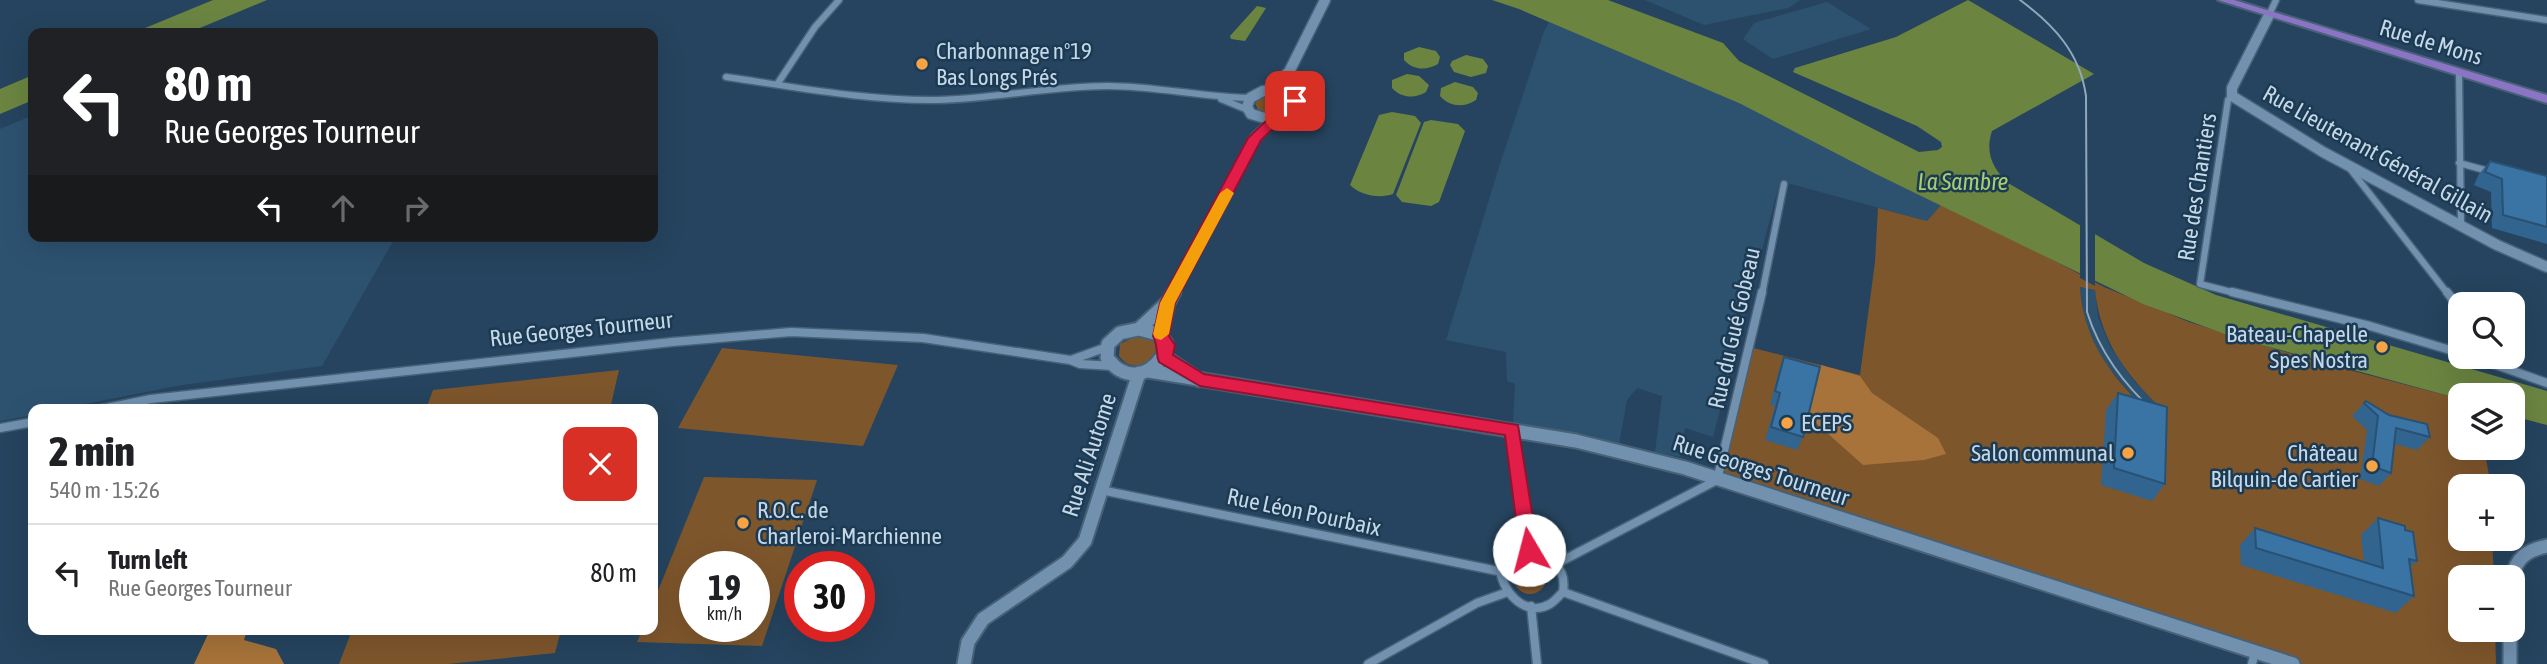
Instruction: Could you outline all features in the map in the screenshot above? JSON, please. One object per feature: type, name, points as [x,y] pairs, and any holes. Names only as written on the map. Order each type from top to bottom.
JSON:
[{"type":"main road","name":"Rue de Mons","points":[[2223,0],[2547,99]]},
{"type":"street","points":[[778,83],[816,27],[839,0]]},
{"type":"street","points":[[1287,94],[1289,72],[1325,0]]},
{"type":"street","points":[[2269,15],[2276,0]]},
{"type":"street","points":[[2418,0],[2547,20]]},
{"type":"street","name":"Rue Lieutenant Général Gillain","points":[[2269,15],[2232,88],[2232,96],[2256,113],[2346,163],[2461,225],[2547,267]]},
{"type":"street","points":[[726,77],[913,100],[956,100],[1051,88],[1108,86],[1217,98],[1250,98],[1269,90],[1289,72]]},
{"type":"street","points":[[2459,72],[2461,225]]},
{"type":"street","points":[[1161,336],[1168,303],[1255,138],[1273,121],[1287,117],[1296,110],[1295,101],[1287,94],[1269,90]]},
{"type":"street","name":"Rue des Chantiers","points":[[2232,96],[2228,100],[2200,284],[2357,323],[2448,350]]},
{"type":"street","points":[[1217,98],[1273,121]]},
{"type":"street","points":[[1250,98],[1247,104],[1252,114],[1255,138]]},
{"type":"street","points":[[2346,163],[2448,294]]},
{"type":"street","points":[[2459,163],[2497,173]]},
{"type":"street","name":"Rue du Gué Gobeau","points":[[1717,480],[1772,252],[1784,184]]},
{"type":"street","points":[[1139,329],[1168,303]]},
{"type":"street","points":[[1139,329],[1161,336],[1167,345],[1165,357],[1144,372],[1128,373],[1113,366],[1107,358],[1107,346],[1120,333],[1139,329]]},
{"type":"street","name":"Rue Georges Tourneur","points":[[126,404],[151,399],[754,334],[828,332],[900,336],[1070,360],[1080,364],[1113,366]]},
{"type":"street","name":"Rue Georges Tourneur","points":[[1070,360],[1107,346]]},
{"type":"street","name":"Rue Georges Tourneur","points":[[1165,357],[1200,380]]},
{"type":"street","points":[[2512,369],[2547,383]]},
{"type":"street","name":"Rue Georges Tourneur","points":[[1144,372],[1512,429],[1576,441],[1685,468],[2254,658],[2293,664]]},
{"type":"street","name":"Rue Ali Autome","points":[[964,664],[968,642],[983,619],[1067,562],[1085,541],[1144,372]]},
{"type":"street","points":[[0,428],[28,423]]},
{"type":"street","points":[[1512,429],[1529,550]]},
{"type":"street","points":[[1558,563],[1717,480]]},
{"type":"street","name":"Rue Léon Pourbaix","points":[[1101,490],[1498,571]]},
{"type":"street","points":[[2514,565],[2528,551],[2547,546]]},
{"type":"street","points":[[1529,550],[1545,554],[1558,563],[1564,574],[1563,592],[1553,602],[1531,606],[1518,602],[1506,593],[1500,584],[1498,571],[1510,554],[1529,550]]},
{"type":"street","points":[[1563,592],[1764,664]]},
{"type":"street","points":[[1368,664],[1477,603],[1506,593]]},
{"type":"street","points":[[1531,606],[1536,664]]},
{"type":"street","points":[[2510,642],[2510,664]]},
{"type":"shaded area","points":[[1645,0],[1800,0],[1788,8],[1704,25]]},
{"type":"shaded area","points":[[1827,2],[1871,29],[1773,59],[1743,39],[1754,23]]},
{"type":"shaded area","points":[[1549,22],[1741,104],[1941,205],[1927,221],[1780,181],[1713,437],[1685,428],[1680,457],[1655,452],[1662,396],[1637,388],[1627,400],[1619,444],[1589,435],[1513,423],[1515,384],[1507,381],[1506,352],[1446,340],[1499,167]]},
{"type":"shaded area","points":[[1265,96],[1281,96],[1288,101],[1289,108],[1273,116],[1259,112],[1255,103]]},
{"type":"shaded area","points":[[28,117],[28,242],[393,242],[322,366],[182,385],[85,404],[28,404],[28,416],[0,421],[0,129]]},
{"type":"shaded area","points":[[1941,205],[2104,287],[2189,322],[2315,361],[2448,396],[2448,460],[2486,460],[2489,474],[2448,474],[2448,551],[2493,551],[2493,565],[2448,565],[2448,642],[2495,642],[2496,664],[2295,664],[1717,480],[1749,347],[1860,375],[1875,262],[1878,208],[1927,221]],"holes":[[[2080,287],[2095,290],[2098,308],[2117,356],[2137,383],[2162,409],[2144,408],[2109,368],[2086,322]]]},
{"type":"shaded area","points":[[2080,287],[2095,290],[2098,317],[2110,346],[2132,379],[2162,410],[2136,400],[2104,362],[2085,324]]},
{"type":"shaded area","points":[[1137,336],[1151,338],[1159,347],[1158,355],[1143,364],[1128,364],[1119,356],[1120,344]]},
{"type":"shaded area","name":"R.O.C. de Charleroi-Marchienne","points":[[722,348],[898,365],[863,446],[678,428]]},
{"type":"shaded area","points":[[1821,365],[1860,376],[1872,393],[1938,438],[1946,454],[1924,460],[1863,465],[1807,415],[1817,370]]},
{"type":"shaded area","points":[[619,370],[611,404],[428,404],[433,390]]},
{"type":"shaded area","name":"R.O.C. de Charleroi-Marchienne","points":[[704,477],[817,480],[793,551],[784,551],[784,580],[770,622],[770,551],[679,551],[679,642],[763,642],[762,646],[637,642],[640,635],[658,635],[658,591]]},
{"type":"shaded area","points":[[1530,562],[1541,567],[1546,578],[1541,589],[1530,594],[1519,589],[1514,578],[1519,567]]},
{"type":"shaded area","points":[[208,635],[246,635],[244,640],[276,649],[284,664],[194,664]]},
{"type":"shaded area","points":[[350,635],[560,635],[555,653],[448,664],[339,664]]},
{"type":"water","points":[[213,0],[267,0],[200,28],[145,28]]},
{"type":"water","name":"La Sambre","points":[[1492,0],[1608,0],[1723,43],[1739,61],[1919,152],[1938,150],[1942,147],[1941,142],[1917,126],[1793,72],[1795,68],[1896,37],[1968,0],[2094,74],[1992,131],[1989,146],[1991,159],[2008,183],[2144,263],[2216,295],[2448,362],[2448,369],[2471,369],[2519,383],[2448,383],[2448,396],[2233,337],[2143,304],[1876,174],[1741,104],[1519,9]]},
{"type":"water","points":[[1257,6],[1266,8],[1245,41],[1231,39],[1230,36]]},
{"type":"water","points":[[1419,47],[1436,51],[1440,57],[1438,64],[1420,68],[1411,66],[1404,60],[1404,53]]},
{"type":"water","points":[[1466,55],[1483,59],[1488,66],[1486,73],[1471,77],[1454,72],[1450,65],[1452,61]]},
{"type":"water","points":[[1407,74],[1419,76],[1429,85],[1426,92],[1408,96],[1392,88],[1392,80]]},
{"type":"water","points":[[28,77],[28,102],[0,114],[0,89]]},
{"type":"water","points":[[1455,82],[1473,87],[1478,93],[1476,100],[1457,105],[1444,100],[1440,96],[1441,88]]},
{"type":"water","points":[[1392,112],[1415,116],[1421,123],[1393,194],[1364,194],[1350,185],[1379,115]]},
{"type":"water","points":[[1431,120],[1458,124],[1465,131],[1439,202],[1431,206],[1402,202],[1396,195],[1424,122]]},
{"type":"water","name":"La Sambre","points":[[2525,385],[2547,391],[2547,425],[2525,419]]},
{"type":"pier","points":[[2080,223],[2095,232],[2095,286],[2080,278]]},
{"type":"building","points":[[2490,161],[2547,176],[2547,227],[2503,215],[2502,179],[2485,172]]},
{"type":"building","name":"ECEPS","points":[[1784,357],[1820,367],[1803,437],[1771,427],[1780,393],[1775,391]]},
{"type":"building","points":[[2118,393],[2167,407],[2165,484],[2114,468]]},
{"type":"building","points":[[2366,401],[2389,415],[2427,424],[2430,437],[2396,428],[2391,473],[2372,466],[2378,416],[2364,403]]},
{"type":"building","points":[[2378,518],[2405,526],[2405,530],[2413,532],[2417,561],[2409,559],[2414,596],[2256,548],[2255,528],[2383,568]]},
{"type":"tram line","points":[[2020,0],[2064,41],[2083,81],[2086,96],[2087,312],[2092,327],[2114,367],[2155,413]]},
{"type":"slow traffic","points":[[1161,334],[1168,303],[1227,193]]},
{"type":"place","name":"Charbonnage n°19 Bas Longs Prés","points":[[922,64]]},
{"type":"place","name":"Bateau-Chapelle Spes Nostra","points":[[2382,347]]},
{"type":"place","name":"ECEPS","points":[[1787,423]]},
{"type":"place","name":"Salon communal","points":[[2128,453]]},
{"type":"place","name":"Château Bilquin-de Cartier","points":[[2372,466]]},
{"type":"place","name":"R.O.C. de Charleroi-Marchienne","points":[[743,523]]},
{"type":"route","points":[[1295,101],[1296,110],[1292,114],[1273,121],[1255,138],[1168,303],[1161,336],[1167,345],[1165,357],[1200,380],[1512,429],[1529,550]]}]
